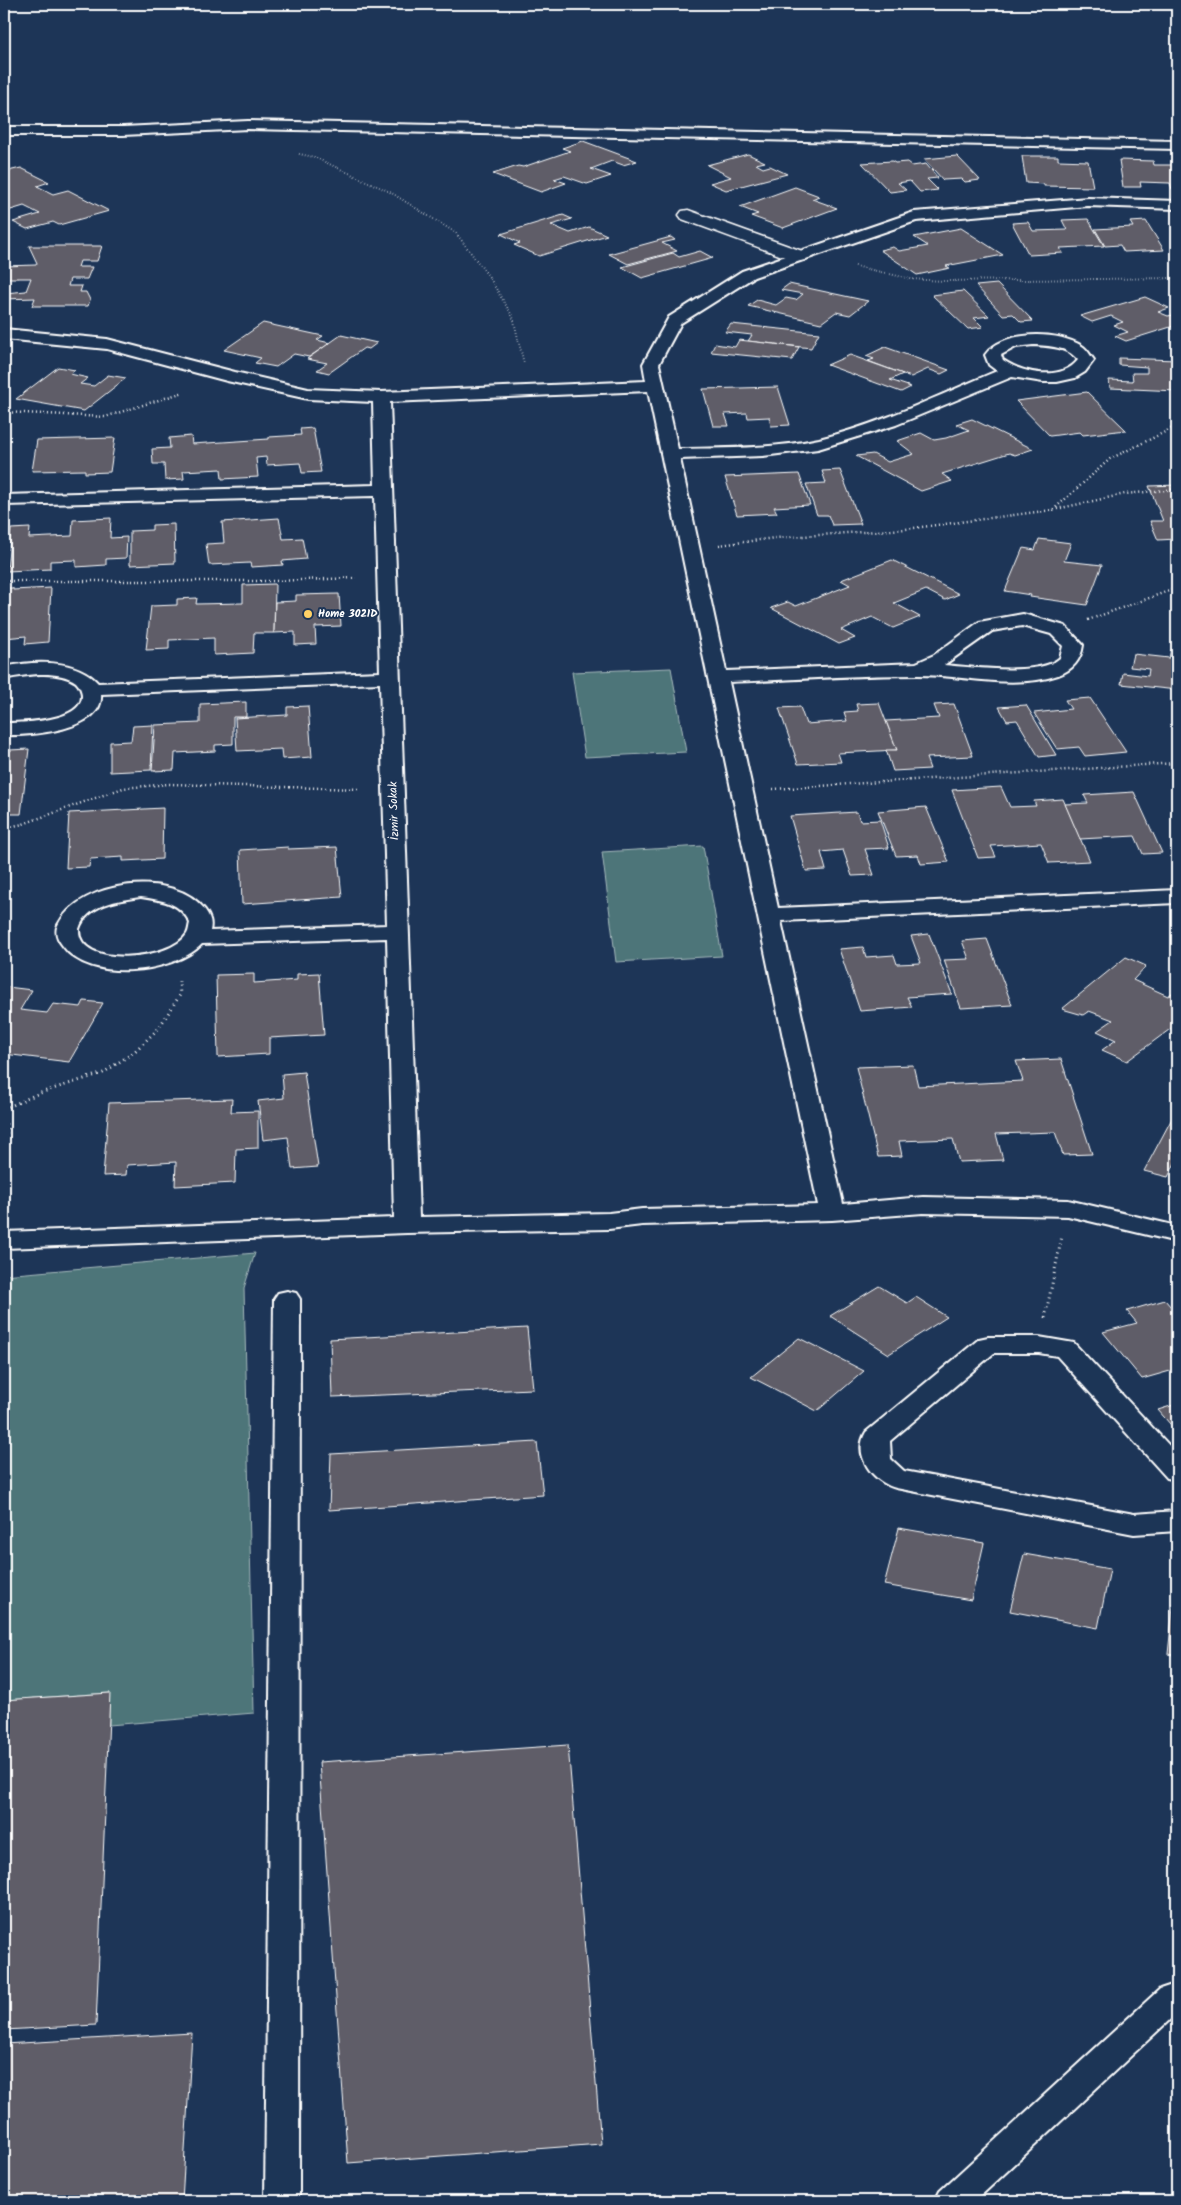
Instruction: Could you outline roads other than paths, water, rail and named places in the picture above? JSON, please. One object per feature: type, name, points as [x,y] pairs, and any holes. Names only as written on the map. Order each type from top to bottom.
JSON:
[{"type":"street","points":[[688,216],[808,254]]},
{"type":"lane","points":[[4,131],[123,131],[248,125],[1177,145]]},
{"type":"lane","points":[[832,1212],[651,364],[675,320],[748,274],[914,217],[1088,202],[1177,205]]},
{"type":"lane","points":[[4,334],[107,344],[233,377],[308,394],[381,397],[656,386]]},
{"type":"lane","points":[[670,454],[765,452],[817,444],[854,434],[1010,372],[1024,376],[1048,378],[1063,376],[1083,367],[1086,360],[1083,354],[1075,348],[1062,344],[1049,341],[1019,341],[1001,347],[993,355],[994,362],[1010,372]]},
{"type":"lane","name":"İzmir Sokak","points":[[381,397],[407,1225]]},
{"type":"lane","points":[[4,500],[384,490]]},
{"type":"lane","points":[[718,677],[920,669],[1027,674],[1060,668],[1071,658],[1073,645],[1058,630],[1023,620],[986,626],[941,659],[920,669]]},
{"type":"lane","points":[[4,673],[39,668],[59,670],[76,675],[88,684],[91,689],[92,699],[84,710],[70,719],[50,726],[4,728]]},
{"type":"lane","points":[[91,689],[390,677]]},
{"type":"lane","points":[[196,938],[201,923],[196,910],[184,900],[164,894],[141,891],[107,897],[89,904],[74,914],[67,928],[69,941],[80,952],[98,960],[120,964],[144,963],[166,957],[183,949],[196,938],[399,931]]},
{"type":"lane","points":[[770,915],[1177,896]]},
{"type":"lane","points":[[4,1240],[407,1225],[609,1221],[642,1217],[832,1212],[923,1204],[1068,1208],[1177,1234]]},
{"type":"lane","points":[[282,2201],[287,1299]]},
{"type":"lane","points":[[1177,1471],[1065,1349],[1039,1345],[988,1346],[876,1438],[877,1462],[896,1479],[1134,1524],[1177,1522]]},
{"type":"lane","points":[[952,2201],[1172,1998]]},
{"type":"place","name":"Home 3021D","points":[[308,614]]}]
